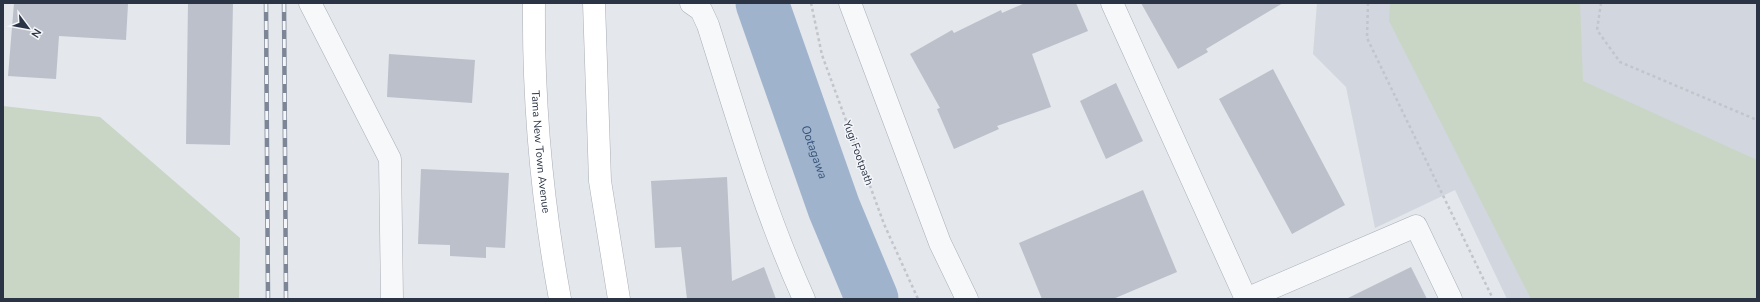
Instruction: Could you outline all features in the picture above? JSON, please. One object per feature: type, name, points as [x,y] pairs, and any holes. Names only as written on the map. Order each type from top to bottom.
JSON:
[{"type":"main road","name":"Tama New Town Avenue","points":[[534,3],[533,66],[540,162],[560,299]]},
{"type":"main road","points":[[594,3],[600,181],[619,299]]},
{"type":"street","points":[[310,3],[390,159],[392,299]]},
{"type":"street","points":[[690,3],[701,10],[708,25],[754,170],[774,226],[804,299]]},
{"type":"street","points":[[850,3],[940,242],[967,299]]},
{"type":"street","points":[[1112,3],[1246,299],[1416,226],[1451,299]]},
{"type":"path","name":"Yugi Footpath","points":[[810,3],[822,55],[884,224],[918,299]]},
{"type":"path","points":[[1368,3],[1367,38],[1493,299]]},
{"type":"path","points":[[1602,3],[1597,30],[1620,62],[1757,120]]},
{"type":"shaded area","points":[[1317,3],[1757,3],[1757,299],[1507,299],[1455,190],[1375,228],[1346,87],[1313,54]]},
{"type":"green space","points":[[1390,3],[1580,3],[1583,81],[1757,160],[1757,299],[1531,299],[1389,21]]},
{"type":"green space","points":[[3,106],[100,117],[240,238],[239,299],[3,299]]},
{"type":"building","points":[[14,3],[128,4],[126,40],[59,36],[56,79],[8,76]]},
{"type":"building","points":[[188,3],[233,3],[230,145],[186,144]]},
{"type":"building","points":[[1025,3],[1076,3],[1088,31],[1032,54],[1051,107],[997,126],[999,129],[954,149],[937,109],[940,108],[910,54],[952,30],[954,33],[1001,10],[1002,13]]},
{"type":"building","points":[[1141,3],[1283,3],[1206,49],[1208,52],[1178,69]]},
{"type":"building","points":[[389,54],[475,60],[472,103],[387,97]]},
{"type":"building","points":[[1273,69],[1345,205],[1292,234],[1219,99]]},
{"type":"building","points":[[1116,83],[1143,141],[1106,159],[1080,101]]},
{"type":"building","points":[[421,169],[509,173],[505,248],[486,247],[486,258],[450,256],[450,245],[418,244]]},
{"type":"building","points":[[727,177],[732,281],[764,267],[776,299],[687,299],[681,247],[655,248],[651,181]]},
{"type":"building","points":[[1143,190],[1177,272],[1113,299],[1042,299],[1019,243]]},
{"type":"building","points":[[1411,267],[1427,299],[1346,299]]},
{"type":"waterway","name":"Ootagawa","points":[[762,3],[834,208],[872,299]]},
{"type":"railway","points":[[266,3],[268,299]]},
{"type":"railway","points":[[284,3],[286,299]]}]
